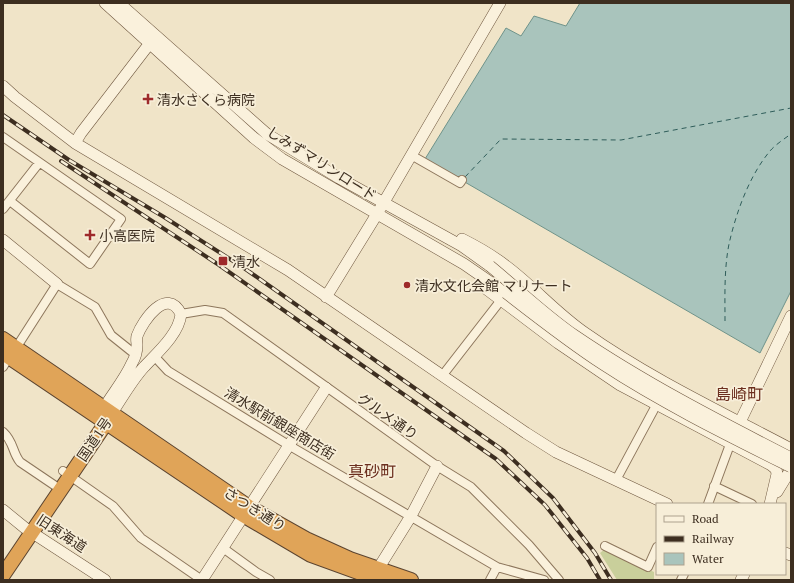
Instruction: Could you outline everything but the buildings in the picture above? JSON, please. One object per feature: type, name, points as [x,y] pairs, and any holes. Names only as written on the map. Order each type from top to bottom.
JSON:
[{"type":"highway","name":"国道1号","points":[[3,339],[8,356],[105,415],[29,530],[3,560]]},
{"type":"highway","name":"さつき通り","points":[[105,415],[246,511],[350,559],[377,577],[411,580]]},
{"type":"highway","name":"国道1号","points":[[3,575],[54,485],[66,474]]},
{"type":"street","name":"しみずマリンロード","points":[[105,3],[254,138],[282,159],[464,264],[503,297]]},
{"type":"street","name":"しみずマリンロード","points":[[120,3],[267,134],[383,203],[462,246],[490,266],[552,318],[610,360],[791,458]]},
{"type":"street","points":[[326,297],[377,214],[500,3]]},
{"type":"street","points":[[75,143],[81,133],[150,44]]},
{"type":"street","points":[[3,86],[75,143],[275,262],[556,452],[665,503]]},
{"type":"street","points":[[3,137],[121,219],[90,264],[10,201]]},
{"type":"street","points":[[411,155],[460,183],[462,180]]},
{"type":"street","points":[[3,209],[39,162]]},
{"type":"street","points":[[420,223],[452,234],[492,256],[508,267],[551,307],[585,333],[668,384],[740,422],[786,443],[791,449]]},
{"type":"street","points":[[3,240],[57,284],[95,307],[111,334],[136,354]]},
{"type":"street","points":[[8,356],[57,284]]},
{"type":"street","points":[[442,376],[503,297]]},
{"type":"street","points":[[503,297],[590,366],[620,385],[771,464],[776,469],[777,482],[772,500]]},
{"type":"street","points":[[503,297],[605,366],[649,392],[791,468],[780,489],[772,500]]},
{"type":"street","points":[[169,302],[176,306],[181,314],[178,324],[155,357],[144,367],[105,415],[132,364],[136,354],[137,336],[157,306],[169,302]]},
{"type":"street","name":"グルメ通り","points":[[181,314],[205,310],[223,313],[437,466],[471,487],[529,545],[559,580]]},
{"type":"street","points":[[708,503],[740,422],[791,316]]},
{"type":"street","name":"清水駅前銀座商店街","points":[[155,357],[168,370],[290,446],[497,567],[544,580]]},
{"type":"street","points":[[616,480],[668,384]]},
{"type":"street","points":[[66,474],[113,506],[141,538],[202,580],[290,446],[326,388]]},
{"type":"street","points":[[3,432],[11,440],[17,458],[20,462],[54,485]]},
{"type":"street","points":[[377,577],[437,466]]},
{"type":"street","points":[[714,486],[750,503]]},
{"type":"street","name":"旧東海道","points":[[3,510],[29,530],[105,580]]},
{"type":"street","points":[[605,546],[648,567],[656,549]]},
{"type":"street","points":[[222,548],[270,580]]},
{"type":"street","points":[[490,580],[497,567]]},
{"type":"green space","points":[[605,549],[654,572],[654,580],[617,580],[600,553]]},
{"type":"water","points":[[580,3],[791,3],[791,291],[760,353],[425,159],[506,28],[521,36],[534,16],[566,26]]},
{"type":"ferry route","points":[[465,177],[501,139],[621,140],[791,108]]},
{"type":"ferry route","points":[[725,321],[727,253],[744,195],[762,161],[774,147],[791,134]]},
{"type":"railway","points":[[3,115],[69,160],[164,217],[244,268],[504,451],[553,498],[595,553],[611,580]]},
{"type":"railway","points":[[61,161],[219,265],[496,459],[545,505],[587,558],[600,580]]},
{"type":"place","name":"清水さくら病院","points":[[148,99]]},
{"type":"place","name":"小高医院","points":[[90,235]]},
{"type":"place","name":"清水","points":[[223,261]]},
{"type":"place","name":"清水文化会館 マリナート","points":[[407,285]]},
{"type":"district","name":"島崎町","points":[[739,394]]},
{"type":"district","name":"真砂町","points":[[372,471]]}]
